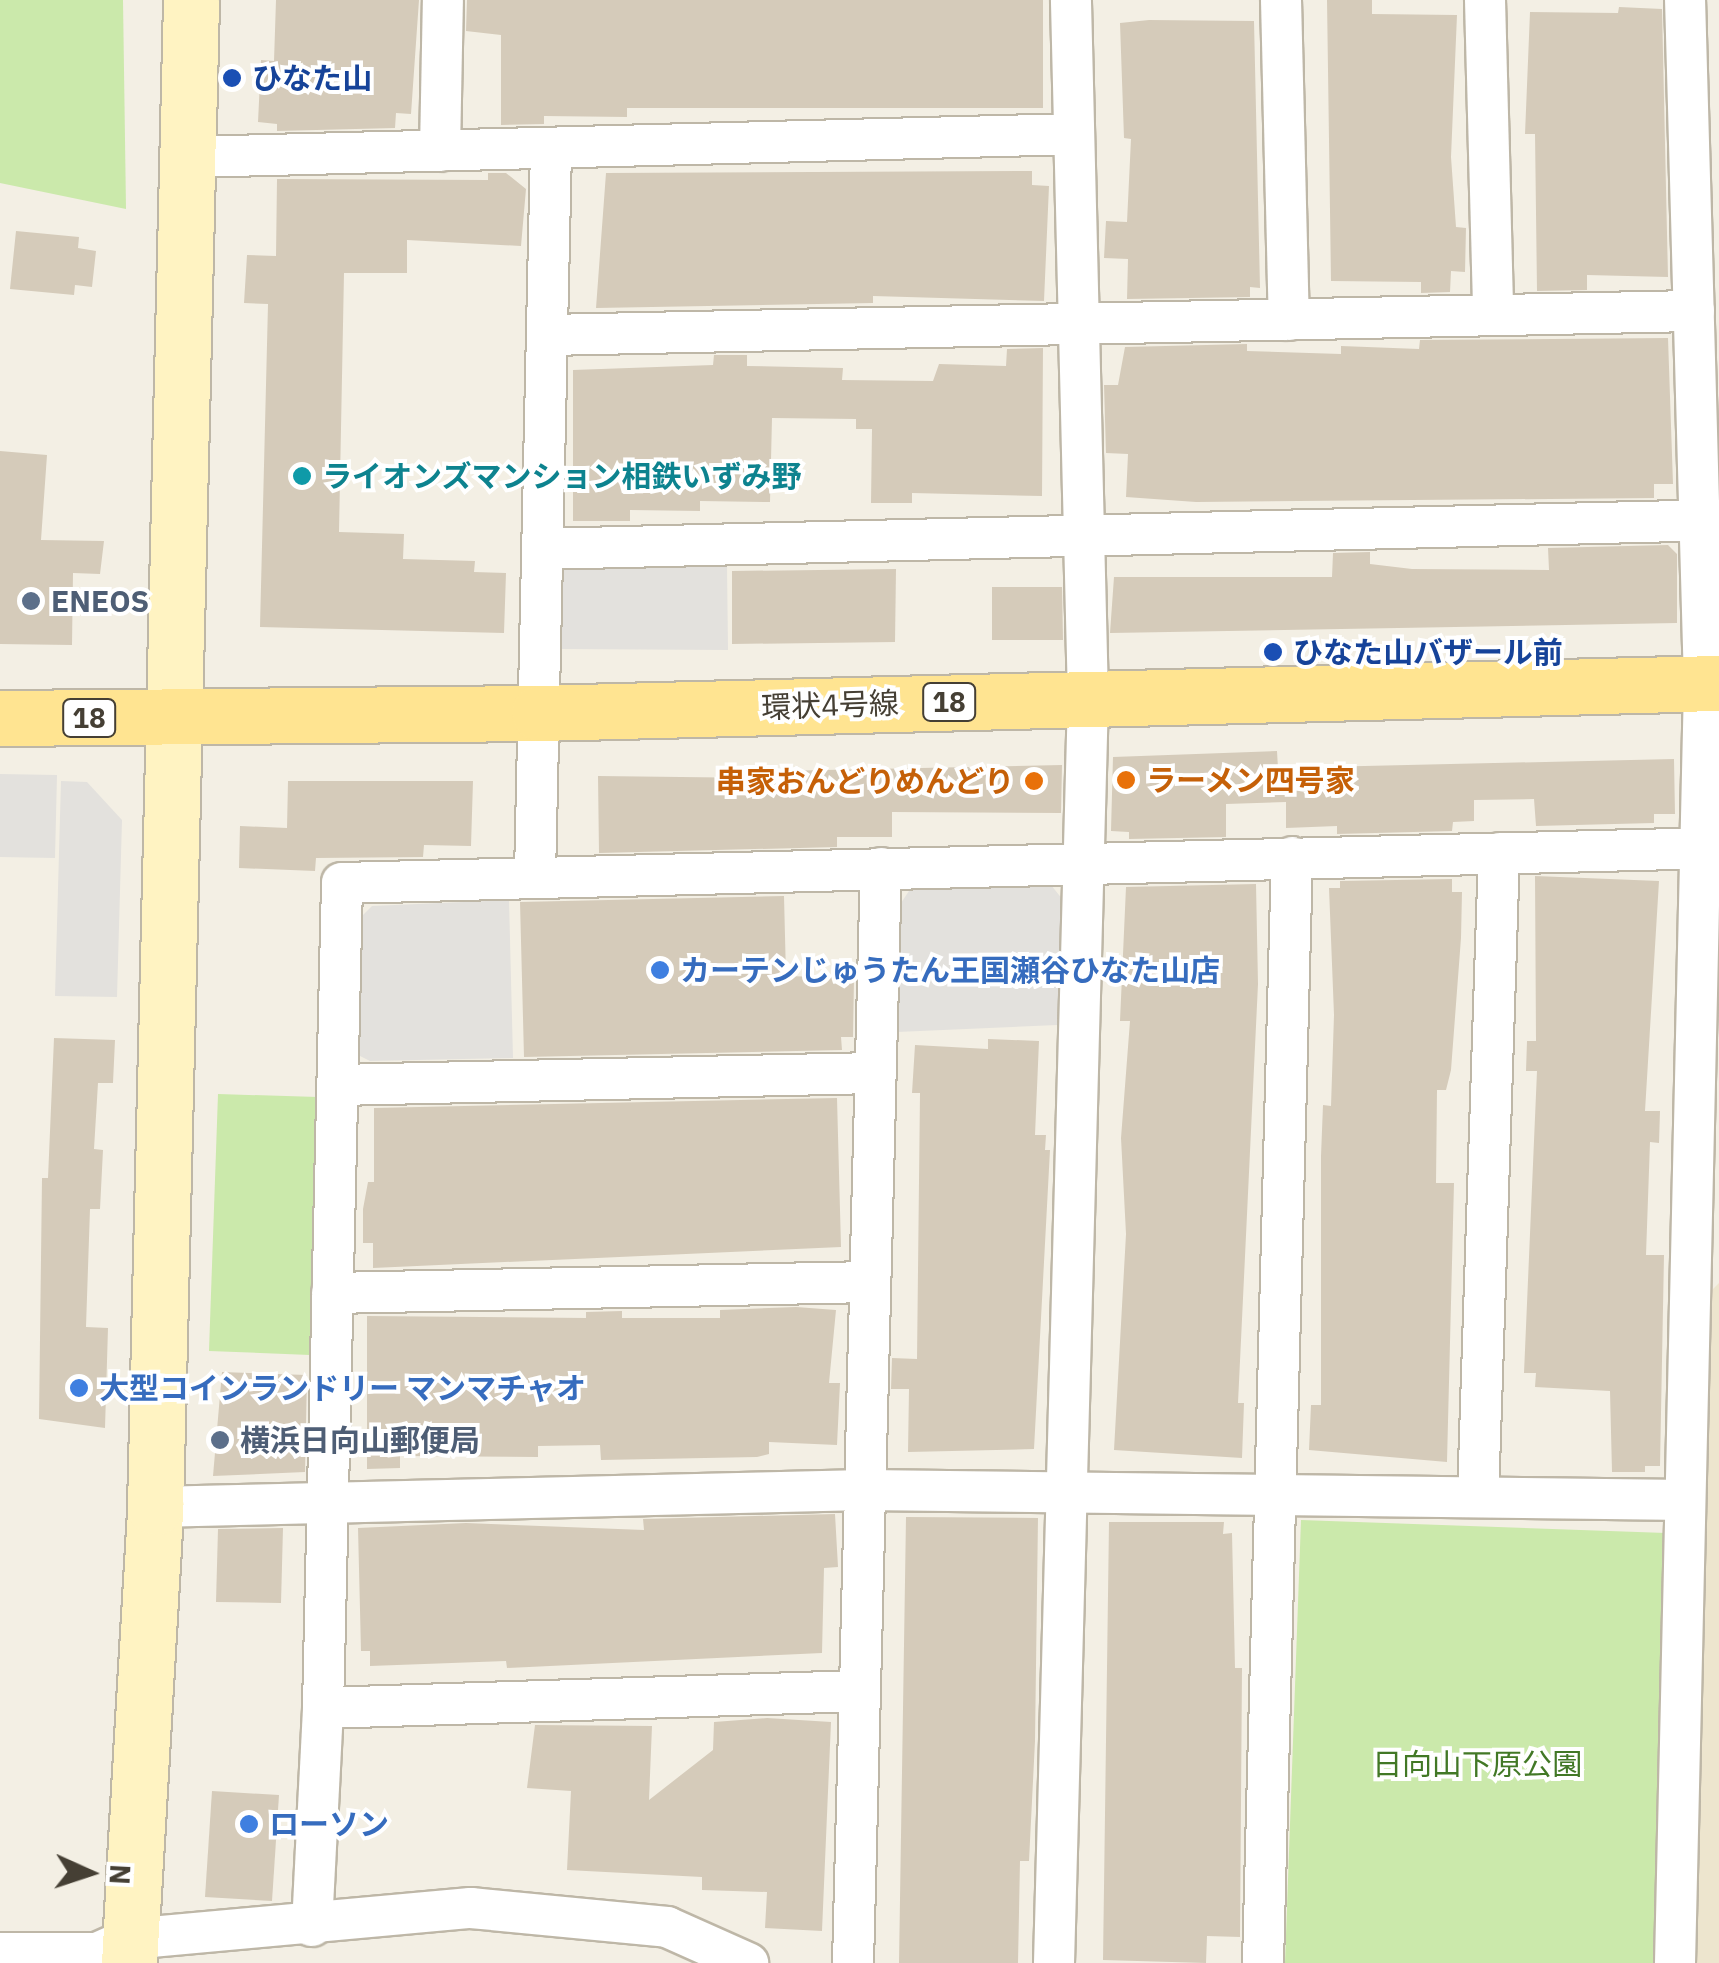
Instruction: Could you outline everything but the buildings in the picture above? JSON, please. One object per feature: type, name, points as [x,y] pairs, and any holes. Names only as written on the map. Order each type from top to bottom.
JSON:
[{"type":"main road","name":"環状4号線","points":[[0,718],[539,713],[1712,683]]},
{"type":"street","points":[[129,1951],[156,1507],[192,157],[191,0]]},
{"type":"street","points":[[440,150],[443,0]]},
{"type":"street","points":[[1054,1963],[1088,698],[1071,0]]},
{"type":"street","points":[[1280,0],[1289,320]]},
{"type":"street","points":[[1485,0],[1493,315]]},
{"type":"street","points":[[1675,1963],[1685,1500],[1705,1259],[1712,683],[1709,520],[1694,311],[1685,0]]},
{"type":"street","points":[[192,157],[1074,134]]},
{"type":"street","points":[[535,876],[551,148]]},
{"type":"street","points":[[546,335],[1694,311]]},
{"type":"street","points":[[542,549],[1709,520]]},
{"type":"street","points":[[312,1926],[323,1708],[342,883],[1710,848]]},
{"type":"street","points":[[1478,1498],[1498,853]]},
{"type":"street","points":[[1263,1963],[1292,857]]},
{"type":"street","points":[[853,1963],[881,868]]},
{"type":"street","points":[[338,1085],[876,1072]]},
{"type":"street","points":[[332,1293],[870,1282]]},
{"type":"street","points":[[156,1507],[865,1490],[1685,1500]]},
{"type":"street","points":[[323,1708],[860,1691]]},
{"type":"street","points":[[0,1952],[129,1951],[472,1908],[666,1927],[748,1963]]},
{"type":"shaded area","points":[[561,565],[727,565],[728,650],[560,649]]},
{"type":"shaded area","points":[[0,774],[57,775],[55,858],[0,857]]},
{"type":"shaded area","points":[[61,781],[87,782],[122,820],[117,997],[55,996]]},
{"type":"shaded area","points":[[1051,885],[1063,900],[1057,1025],[897,1032],[899,906],[911,888]]},
{"type":"shaded area","points":[[509,900],[513,1058],[370,1061],[354,1053],[360,918],[372,906]]},
{"type":"shaded area","points":[[1719,1283],[1719,1963],[1694,1963],[1709,1293]]},
{"type":"green space","points":[[0,0],[123,0],[126,209],[0,183]]},
{"type":"green space","points":[[218,1094],[318,1097],[310,1355],[209,1351]]},
{"type":"green space","name":"日向山下原公園","points":[[1301,1520],[1666,1533],[1659,1963],[1285,1963]]},
{"type":"place","name":"ひなた山","points":[[232,78]]},
{"type":"place","name":"ライオンズマンション相鉄いずみ野","points":[[302,476]]},
{"type":"place","name":"ENEOS","points":[[31,601]]},
{"type":"place","name":"ひなた山バザール前","points":[[1273,652]]},
{"type":"place","name":"ラーメン四号家","points":[[1126,780]]},
{"type":"place","name":"串家おんどりめんどり","points":[[1034,781]]},
{"type":"place","name":"カーテンじゅうたん王国瀬谷ひなた山店","points":[[660,970]]},
{"type":"place","name":"大型コインランドリー マンマチャオ","points":[[79,1388]]},
{"type":"place","name":"横浜日向山郵便局","points":[[220,1440]]},
{"type":"place","name":"ローソン","points":[[249,1824]]}]
